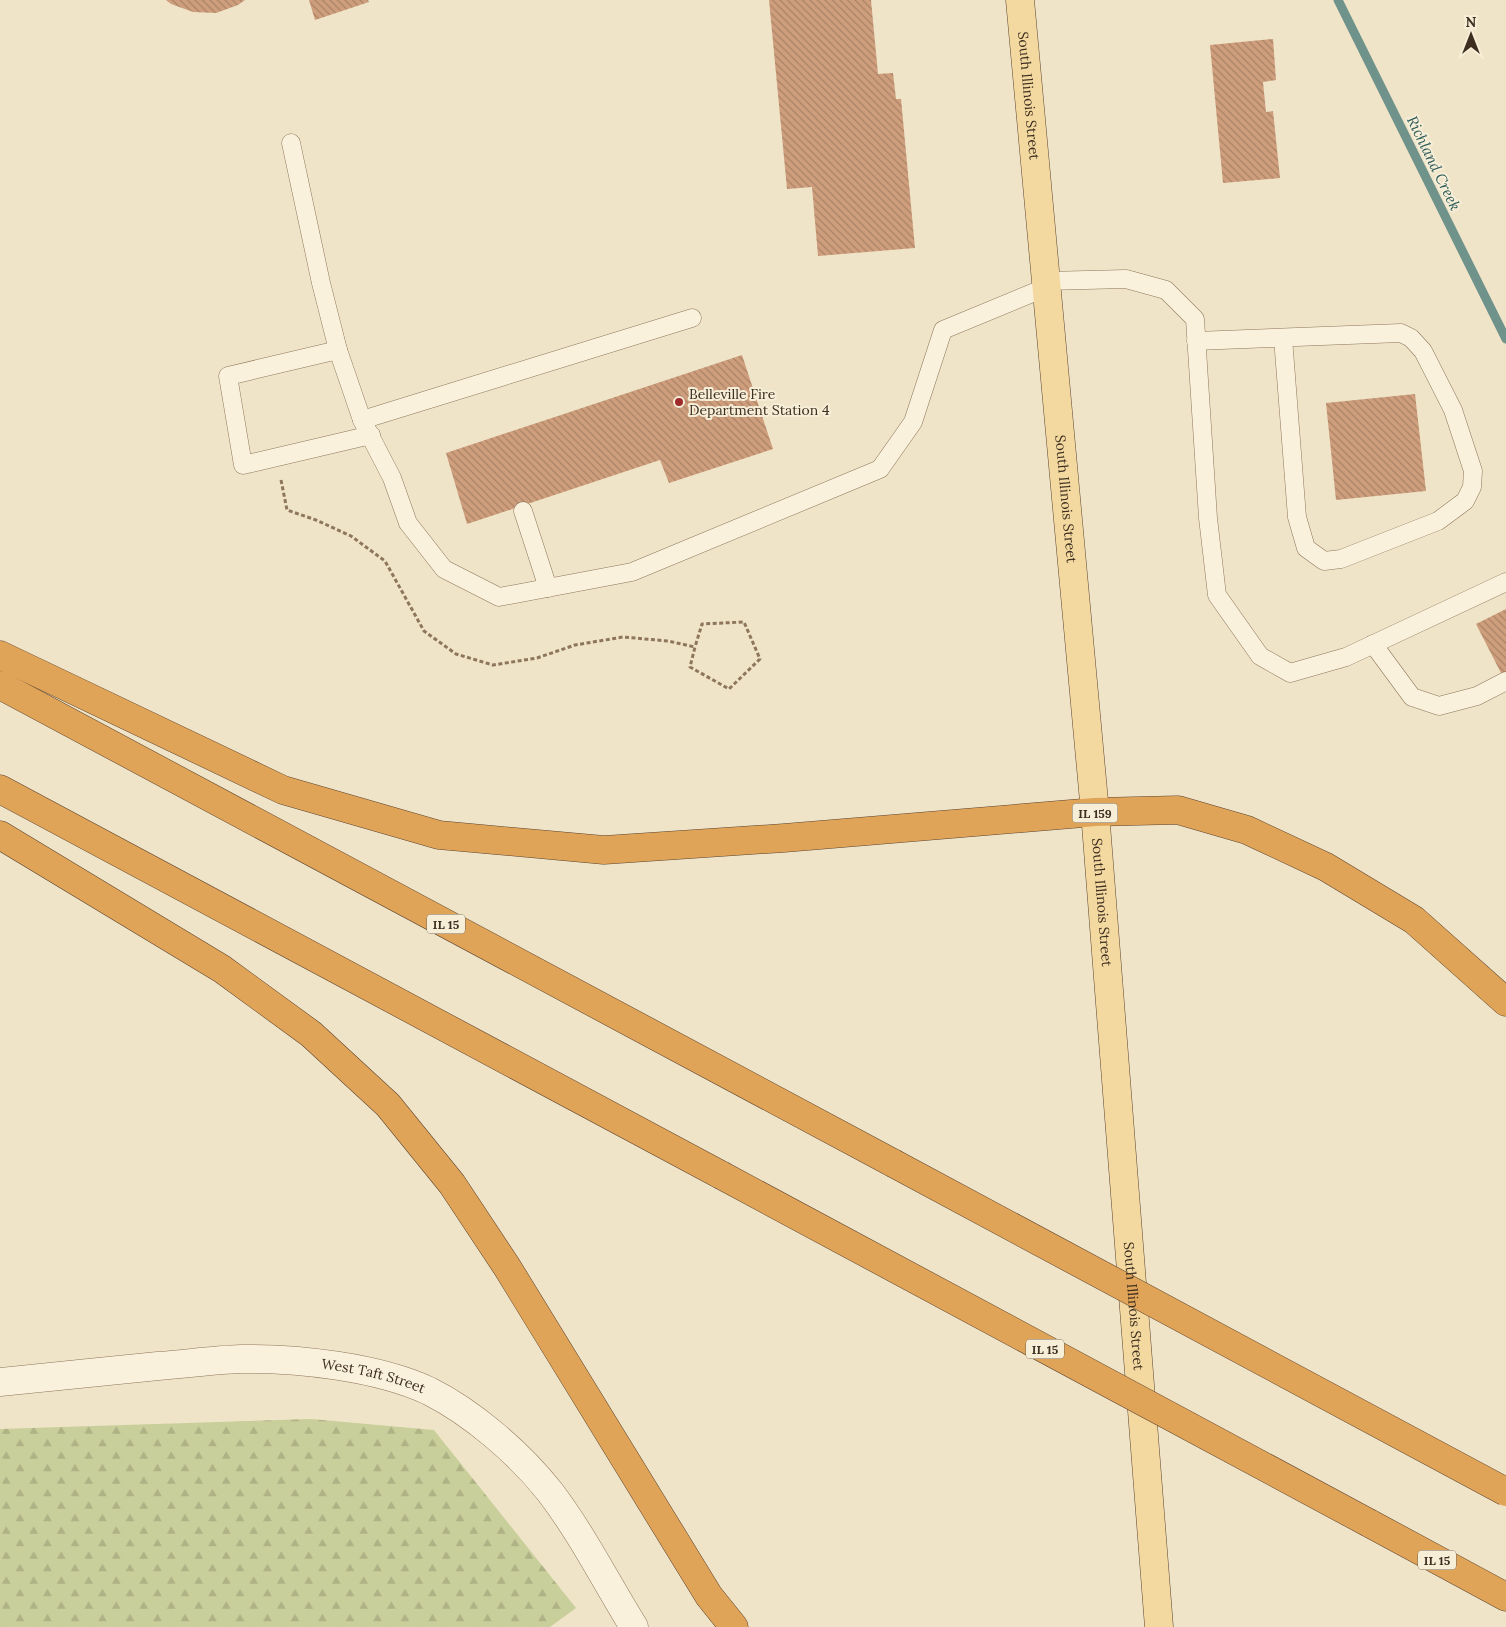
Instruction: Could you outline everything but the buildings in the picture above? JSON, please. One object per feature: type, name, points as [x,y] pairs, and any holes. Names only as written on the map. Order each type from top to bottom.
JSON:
[{"type":"highway","points":[[0,655],[283,790],[439,835],[604,850],[784,838],[1095,812],[1178,810],[1247,830],[1326,867],[1414,920],[1506,1002]]},
{"type":"highway","name":"IL 15","points":[[0,685],[1506,1492]]},
{"type":"highway","name":"IL 15","points":[[0,789],[1506,1597]]},
{"type":"highway","points":[[0,834],[222,969],[311,1034],[388,1105],[452,1184],[512,1275],[709,1596],[734,1627]]},
{"type":"main road","name":"South Illinois Street","points":[[1020,0],[1095,812],[1159,1627]]},
{"type":"street","name":"West Taft Street","points":[[0,1382],[240,1359],[296,1362],[346,1368],[386,1376],[429,1391],[467,1414],[508,1446],[550,1492],[587,1549],[633,1627]]},
{"type":"lane","points":[[291,143],[321,283],[338,350],[367,427],[392,478],[408,523],[444,570],[499,597],[632,572],[880,468],[913,422],[943,330],[1046,284],[1126,279],[1166,290],[1195,319],[1208,518],[1217,595],[1260,656],[1290,674],[1346,657],[1506,582]]},
{"type":"lane","points":[[338,350],[228,376],[243,464],[367,427],[692,318]]},
{"type":"lane","points":[[1196,342],[1283,338],[1401,333],[1411,338],[1423,350],[1453,410],[1473,470],[1472,487],[1465,501],[1438,521],[1341,560],[1324,562],[1306,548],[1297,517],[1283,338]]},
{"type":"lane","points":[[523,511],[548,588]]},
{"type":"lane","points":[[1373,644],[1412,697],[1439,706],[1477,696],[1506,681]]},
{"type":"green space","points":[[311,1419],[434,1430],[576,1608],[550,1627],[0,1627],[0,1429]]},
{"type":"waterway","name":"Richland Creek","points":[[1338,0],[1506,339]]},
{"type":"place","name":"Belleville Fire Department Station 4","points":[[679,402]]}]
